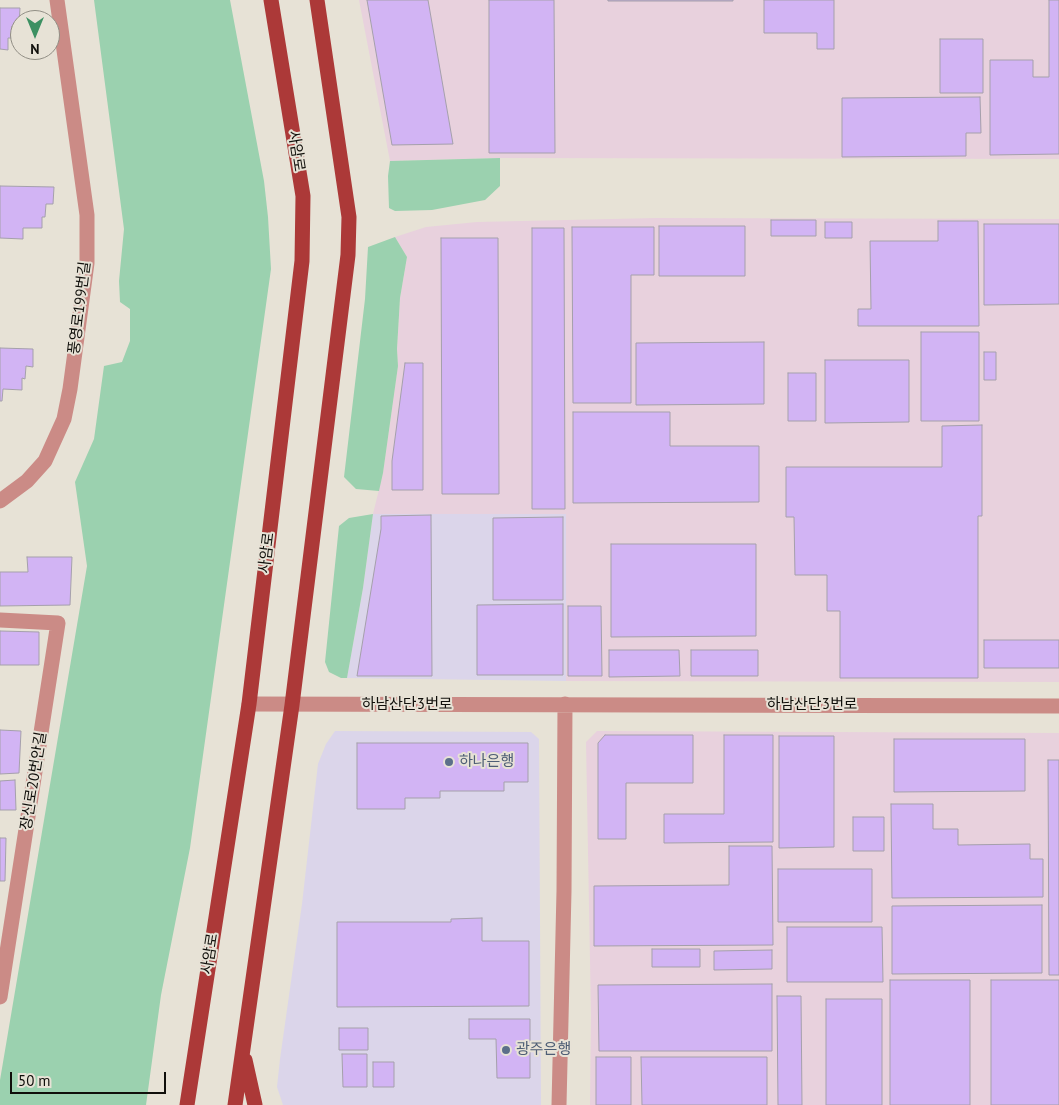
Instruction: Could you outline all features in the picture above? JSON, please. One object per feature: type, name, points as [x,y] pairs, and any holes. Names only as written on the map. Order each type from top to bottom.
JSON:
[{"type":"main road","name":"사암로","points":[[187,1105],[249,704],[302,261],[303,196],[271,0]]},
{"type":"main road","points":[[235,1105],[292,705],[349,245],[350,217],[317,0]]},
{"type":"main road","points":[[243,1052],[256,1105]]},
{"type":"street","name":"풍영로199번길","points":[[0,501],[27,481],[45,461],[64,419],[70,390],[87,263],[87,215],[57,0]]},
{"type":"street","name":"장신로20번안길","points":[[0,620],[58,623],[0,997]]},
{"type":"street","name":"하남산단3번로","points":[[249,704],[1059,706]]},
{"type":"street","points":[[559,1105],[564,891],[565,704]]},
{"type":"shaded area","points":[[359,0],[1059,0],[1059,159],[500,158],[390,161]]},
{"type":"shaded area","points":[[657,218],[1059,219],[1059,682],[566,681],[566,514],[373,514],[383,473],[398,366],[400,298],[407,257],[395,237],[426,227],[477,222]]},
{"type":"shaded area","points":[[373,514],[566,514],[566,681],[347,678],[363,588]]},
{"type":"shaded area","points":[[335,731],[531,732],[539,739],[541,1105],[283,1105],[277,1087],[302,904],[318,764],[326,744]]},
{"type":"shaded area","points":[[597,731],[1059,733],[1059,1105],[590,1105],[591,1015],[586,742]]},
{"type":"green space","points":[[94,0],[230,0],[264,181],[271,269],[190,848],[161,995],[146,1105],[0,1105],[0,1080],[87,566],[75,482],[94,439],[104,366],[122,362],[130,341],[130,309],[120,302],[119,281],[124,229]]},
{"type":"green space","points":[[500,158],[500,186],[485,200],[432,210],[395,211],[389,208],[388,176],[390,161]]},
{"type":"green space","points":[[395,237],[407,257],[400,298],[398,366],[383,473],[379,491],[356,489],[344,477],[365,299],[368,247]]},
{"type":"green space","points":[[373,514],[363,588],[347,678],[341,678],[329,672],[325,662],[339,526],[349,518]]},
{"type":"building","points":[[367,0],[428,0],[453,144],[392,145]]},
{"type":"building","points":[[489,0],[554,0],[555,153],[489,153]]},
{"type":"building","points":[[733,0],[733,1],[608,1]]},
{"type":"building","points":[[764,0],[834,0],[834,49],[817,49],[817,33],[764,33]]},
{"type":"building","points":[[1049,0],[1059,0],[1059,154],[990,155],[990,60],[1033,60],[1033,77],[1049,77]]},
{"type":"building","points":[[0,8],[20,8],[20,10],[10,10],[8,50],[0,49]]},
{"type":"building","points":[[940,39],[983,39],[983,93],[940,93]]},
{"type":"building","points":[[980,97],[981,133],[966,133],[966,156],[842,157],[842,98]]},
{"type":"building","points":[[0,186],[54,187],[53,204],[46,204],[45,217],[42,217],[42,228],[23,228],[23,239],[0,238]]},
{"type":"building","points":[[771,220],[816,220],[816,236],[771,236]]},
{"type":"building","points":[[938,221],[978,221],[979,326],[858,326],[858,309],[871,309],[870,241],[938,241]]},
{"type":"building","points":[[825,222],[852,222],[852,238],[825,238]]},
{"type":"building","points":[[984,224],[1059,224],[1059,304],[984,305]]},
{"type":"building","points":[[659,226],[745,226],[745,276],[659,276]]},
{"type":"building","points":[[572,227],[654,227],[654,275],[631,275],[631,403],[573,403]]},
{"type":"building","points":[[532,228],[564,228],[565,509],[532,509]]},
{"type":"building","points":[[441,238],[498,238],[499,494],[442,494]]},
{"type":"building","points":[[921,332],[979,332],[979,421],[921,421]]},
{"type":"building","points":[[764,342],[764,404],[636,405],[636,343]]},
{"type":"building","points":[[0,348],[33,349],[33,367],[26,366],[25,379],[22,378],[22,390],[3,389],[2,401],[0,401]]},
{"type":"building","points":[[984,352],[996,352],[996,380],[984,380]]},
{"type":"building","points":[[825,360],[909,360],[909,422],[825,423]]},
{"type":"building","points":[[405,363],[423,363],[423,490],[392,490],[392,461]]},
{"type":"building","points":[[788,373],[816,373],[816,421],[788,421]]},
{"type":"building","points":[[573,412],[670,412],[670,446],[759,446],[759,502],[573,503]]},
{"type":"building","points":[[982,425],[982,516],[978,516],[978,678],[840,678],[840,611],[827,611],[827,575],[795,575],[794,517],[786,517],[786,467],[942,467],[942,426]]},
{"type":"building","points":[[431,515],[432,676],[357,676],[381,529],[381,516]]},
{"type":"building","points":[[563,517],[563,600],[493,600],[493,518]]},
{"type":"building","points":[[611,544],[756,544],[756,636],[611,637]]},
{"type":"building","points":[[27,557],[72,557],[70,605],[0,606],[0,572],[28,572]]},
{"type":"building","points":[[563,604],[563,675],[477,675],[477,605]]},
{"type":"building","points":[[568,606],[601,606],[602,676],[568,676]]},
{"type":"building","points":[[0,631],[39,632],[39,665],[0,665]]},
{"type":"building","points":[[984,640],[1059,640],[1059,668],[984,668]]},
{"type":"building","points":[[609,650],[679,650],[680,676],[609,677]]},
{"type":"building","points":[[691,650],[758,650],[758,676],[691,676]]},
{"type":"building","points":[[0,730],[21,731],[19,773],[0,774]]},
{"type":"building","points":[[605,735],[693,735],[693,783],[626,783],[626,839],[598,839],[598,743]]},
{"type":"building","points":[[724,735],[773,735],[773,842],[664,843],[664,814],[724,814]]},
{"type":"building","points":[[779,736],[834,736],[834,847],[779,848]]},
{"type":"building","points":[[894,739],[1025,739],[1025,791],[894,792]]},
{"type":"building","points":[[357,743],[528,743],[528,782],[504,782],[504,791],[440,791],[440,798],[405,798],[405,809],[357,809]]},
{"type":"building","points":[[1048,760],[1059,760],[1059,975],[1049,975]]},
{"type":"building","points":[[15,780],[16,810],[0,810],[0,781]]},
{"type":"building","points":[[891,804],[933,804],[933,829],[958,829],[958,845],[1030,844],[1030,859],[1043,859],[1043,897],[892,898]]},
{"type":"building","points":[[853,817],[884,817],[884,851],[853,851]]},
{"type":"building","points":[[0,838],[6,838],[5,881],[0,881]]},
{"type":"building","points":[[729,846],[772,846],[773,945],[594,946],[594,886],[729,885]]},
{"type":"building","points":[[778,869],[872,869],[872,922],[778,922]]},
{"type":"building","points":[[1042,905],[1042,973],[892,974],[892,906]]},
{"type":"building","points":[[482,918],[482,941],[529,941],[529,1006],[337,1007],[337,922],[451,922],[451,919]]},
{"type":"building","points":[[787,927],[882,927],[883,982],[787,982]]},
{"type":"building","points":[[652,949],[700,949],[700,967],[652,967]]},
{"type":"building","points":[[772,950],[772,969],[714,970],[714,951]]},
{"type":"building","points":[[890,980],[970,980],[970,1105],[890,1105]]},
{"type":"building","points":[[991,980],[1059,980],[1059,1105],[991,1105]]},
{"type":"building","points":[[772,984],[772,1051],[599,1051],[598,985]]},
{"type":"building","points":[[777,996],[801,996],[802,1105],[778,1105]]},
{"type":"building","points":[[826,999],[882,999],[882,1105],[826,1105]]},
{"type":"building","points":[[469,1019],[530,1019],[530,1078],[497,1078],[496,1039],[469,1039]]},
{"type":"building","points":[[339,1028],[368,1028],[368,1050],[339,1050]]},
{"type":"building","points":[[342,1054],[367,1054],[367,1087],[343,1087]]},
{"type":"building","points":[[596,1057],[631,1057],[631,1105],[596,1105]]},
{"type":"building","points":[[641,1057],[767,1057],[767,1105],[642,1105]]},
{"type":"building","points":[[373,1062],[394,1062],[394,1087],[373,1087]]},
{"type":"place","name":"하나은행","points":[[449,762]]},
{"type":"place","name":"광주은행","points":[[506,1050]]}]
